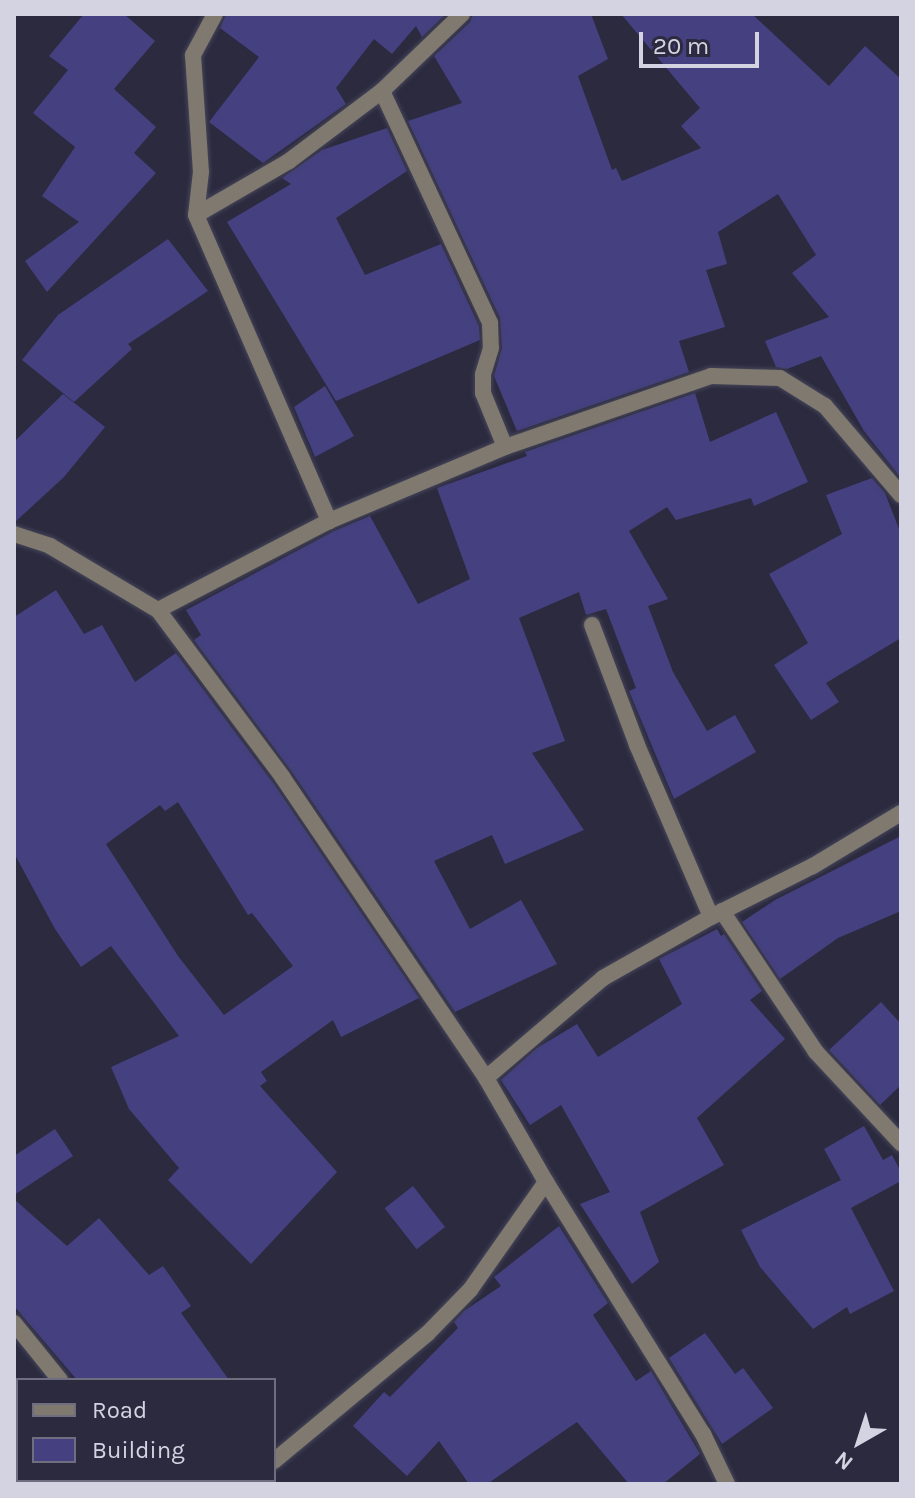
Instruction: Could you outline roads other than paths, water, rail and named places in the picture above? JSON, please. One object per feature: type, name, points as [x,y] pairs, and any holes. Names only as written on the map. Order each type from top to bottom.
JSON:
[{"type":"street","points":[[215,14],[193,55],[201,172],[196,215],[329,521]]},
{"type":"street","points":[[196,215],[289,161],[382,91],[462,14]]},
{"type":"street","points":[[382,91],[490,323],[491,348],[483,375],[483,393],[505,447]]},
{"type":"street","points":[[158,610],[329,521],[505,447],[711,376],[780,378],[825,406],[901,495]]},
{"type":"street","points":[[14,534],[50,546],[158,610],[283,778],[486,1078],[546,1182],[703,1434],[727,1484]]},
{"type":"street","points":[[592,625],[637,745],[717,914],[816,1052],[901,1143]]},
{"type":"street","points":[[486,1078],[603,978],[717,914],[813,866],[901,813]]},
{"type":"street","points":[[276,1459],[427,1334],[470,1290],[546,1182]]},
{"type":"street","points":[[14,1323],[58,1378]]}]
